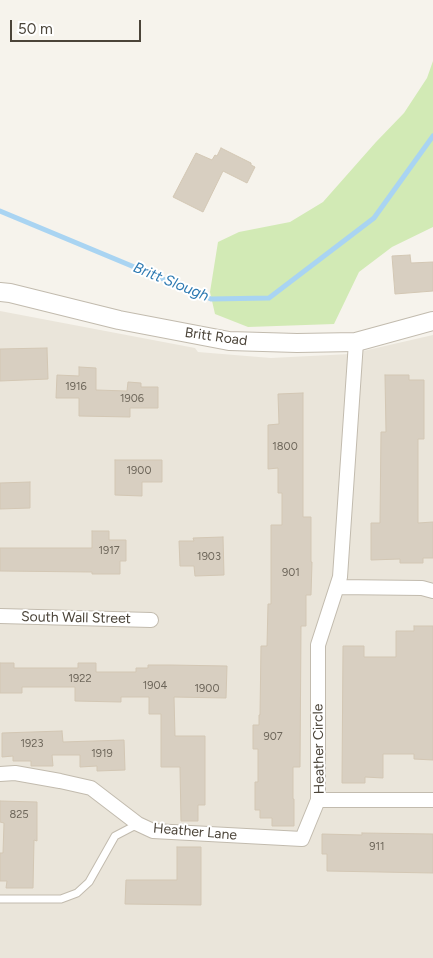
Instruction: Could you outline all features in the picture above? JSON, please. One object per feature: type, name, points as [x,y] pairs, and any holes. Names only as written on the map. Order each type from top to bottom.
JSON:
[{"type":"street","name":"Britt Road","points":[[0,292],[118,320],[229,341],[356,342],[433,321]]},
{"type":"street","name":"Heather Circle","points":[[356,342],[340,578],[318,646],[318,800],[433,800]]},
{"type":"street","points":[[337,587],[422,588],[433,591]]},
{"type":"street","name":"South Wall Street","points":[[0,616],[151,620]]},
{"type":"street","name":"Heather Lane","points":[[0,774],[60,780],[91,788],[138,824],[153,831],[302,839],[318,800]]},
{"type":"lane","points":[[0,899],[61,899],[77,893],[89,882],[115,836],[138,824]]},
{"type":"shaded area","points":[[0,311],[195,348],[198,352],[271,358],[350,354],[433,335],[433,958],[0,958]]},
{"type":"green space","points":[[433,61],[433,227],[392,247],[359,272],[334,324],[248,327],[215,314],[210,292],[218,242],[239,232],[290,222],[323,202],[404,113],[427,78]]},
{"type":"building","points":[[221,148],[251,163],[255,167],[247,183],[223,171],[203,212],[173,197],[196,153],[212,160],[215,155],[217,156]]},
{"type":"building","points":[[410,255],[411,263],[433,262],[433,291],[395,294],[392,256]]},
{"type":"building","points":[[47,348],[48,379],[0,381],[0,349]]},
{"type":"building","points":[[79,367],[96,368],[96,390],[127,391],[128,382],[141,383],[141,387],[158,387],[158,408],[130,408],[130,417],[79,416],[79,398],[56,398],[57,375],[79,376]]},
{"type":"building","points":[[385,375],[409,375],[409,380],[424,380],[424,439],[418,439],[418,523],[433,522],[433,558],[423,558],[423,563],[400,563],[400,559],[371,560],[371,523],[380,523],[381,432],[386,432]]},
{"type":"building","points":[[303,393],[303,517],[311,517],[312,562],[311,595],[306,595],[306,626],[301,626],[300,767],[293,767],[294,826],[272,826],[272,818],[260,818],[260,810],[255,810],[255,782],[258,782],[258,749],[253,749],[253,725],[259,725],[260,715],[261,646],[267,646],[268,604],[271,604],[271,525],[282,525],[282,493],[278,493],[278,468],[268,469],[268,425],[279,424],[278,394]]},
{"type":"building","points":[[115,460],[162,460],[162,482],[142,482],[142,496],[115,495]]},
{"type":"building","points":[[30,482],[30,508],[0,509],[0,483]]},
{"type":"building","points":[[92,531],[109,531],[109,540],[126,540],[126,561],[120,561],[120,574],[0,571],[0,548],[92,548]]},
{"type":"building","points":[[223,537],[224,575],[195,576],[194,566],[180,566],[179,541],[194,541],[193,538]]},
{"type":"building","points":[[414,626],[433,626],[433,760],[414,759],[414,754],[383,754],[383,778],[365,777],[365,783],[342,783],[343,646],[364,646],[364,657],[396,657],[396,631],[414,631]]},
{"type":"building","points":[[0,663],[14,663],[14,668],[78,668],[78,663],[96,663],[96,672],[136,672],[136,668],[148,668],[148,665],[227,666],[226,698],[174,697],[175,736],[205,736],[205,805],[198,805],[198,821],[181,821],[180,767],[161,767],[161,714],[149,714],[149,697],[121,697],[121,702],[75,701],[75,687],[22,687],[22,693],[0,693]]},
{"type":"building","points":[[62,731],[63,742],[124,740],[125,770],[97,771],[97,766],[80,767],[80,755],[52,755],[53,766],[31,766],[31,761],[13,761],[13,756],[2,757],[2,733]]},
{"type":"building","points":[[0,801],[37,802],[37,841],[34,840],[33,888],[6,888],[7,881],[0,881],[0,853],[3,853],[4,823],[0,822]]},
{"type":"building","points":[[362,833],[433,834],[433,873],[327,871],[327,854],[322,854],[322,834],[362,835]]},
{"type":"building","points":[[177,847],[201,847],[201,905],[125,904],[126,880],[177,880]]},
{"type":"waterway","name":"Britt Slough","points":[[0,211],[211,299],[269,298],[374,218],[433,136]]}]
